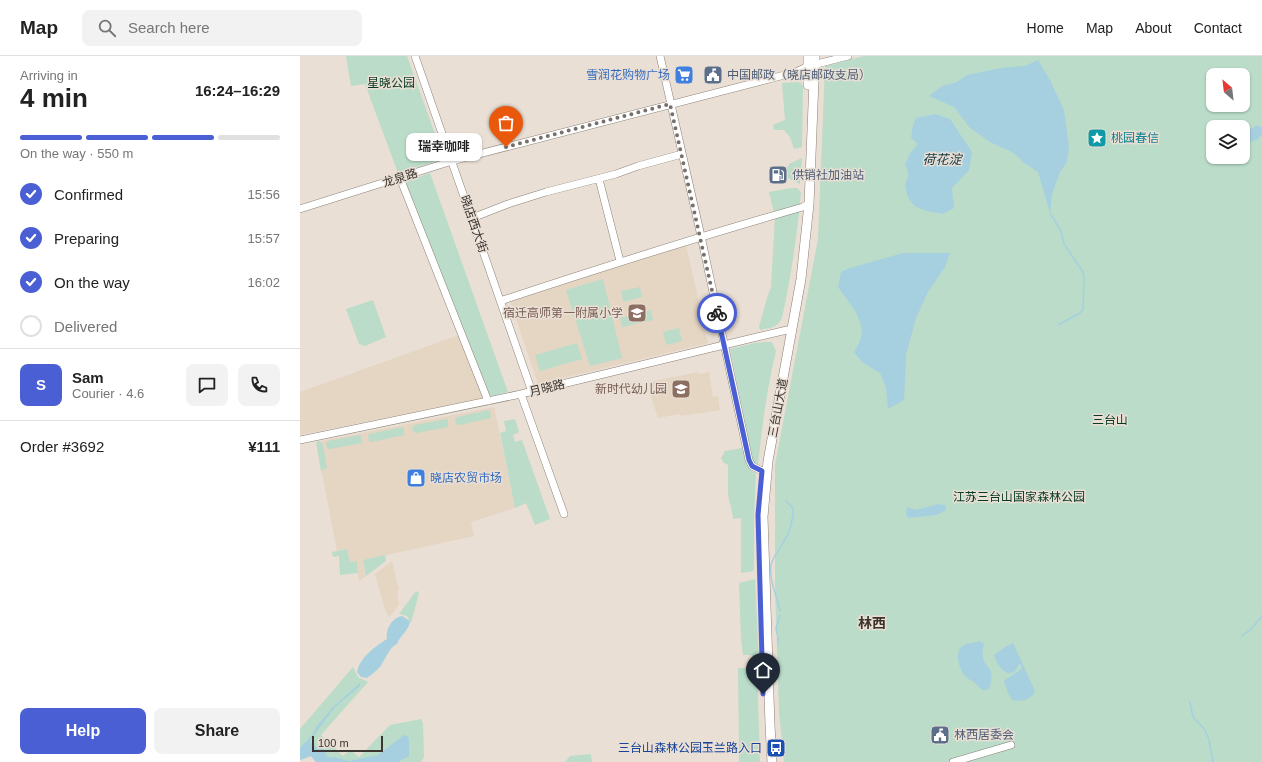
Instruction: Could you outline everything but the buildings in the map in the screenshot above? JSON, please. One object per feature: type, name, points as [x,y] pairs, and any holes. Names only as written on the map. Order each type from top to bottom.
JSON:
[{"type":"main road","name":"三台山大道","points":[[767,762],[764,723],[758,515],[764,471],[801,279],[813,62],[808,56]]},
{"type":"main road","name":"三台山大道","points":[[764,471],[764,517],[772,762]]},
{"type":"street","name":"晓店西大街","points":[[415,56],[532,392]]},
{"type":"street","points":[[660,56],[701,236],[749,460],[752,466],[764,471]]},
{"type":"street","name":"龙泉路","points":[[300,209],[452,161],[796,72],[813,62],[848,56]]},
{"type":"street","points":[[472,218],[508,204],[546,192],[599,179],[682,154]]},
{"type":"street","points":[[400,178],[488,401]]},
{"type":"street","points":[[599,179],[620,261]]},
{"type":"street","points":[[500,301],[620,261],[806,206]]},
{"type":"street","name":"月晓路","points":[[300,440],[532,392],[724,345],[790,331]]},
{"type":"street","points":[[521,394],[564,514]]},
{"type":"street","points":[[953,762],[1011,745]]},
{"type":"shaded area","name":"宿迁高师第一附属小学","points":[[686,245],[708,343],[538,384],[510,301]]},
{"type":"shaded area","points":[[459,335],[484,398],[300,435],[300,392]]},
{"type":"shaded area","name":"新时代幼儿园","points":[[698,372],[699,374],[709,372],[713,397],[718,396],[720,410],[681,416],[679,414],[658,418],[651,396],[649,382]]},
{"type":"shaded area","name":"晓店农贸市场","points":[[494,407],[515,508],[471,522],[474,536],[363,560],[366,576],[359,581],[357,561],[350,562],[347,549],[337,551],[316,442]]},
{"type":"shaded area","points":[[392,561],[399,590],[397,591],[399,605],[389,617],[385,610],[375,574]]},
{"type":"green space","name":"星晓公园","points":[[346,56],[407,56],[444,159],[398,173],[365,84],[351,86]]},
{"type":"green space","name":"江苏三台山国家森林公园","points":[[864,56],[1262,56],[1262,762],[784,762],[779,712],[775,586],[775,465],[818,239],[825,66]]},
{"type":"green space","points":[[782,83],[801,83],[803,87],[802,147],[794,149],[790,137],[784,130],[774,130],[773,125],[785,120]]},
{"type":"green space","points":[[802,158],[800,184],[788,178],[786,172],[789,164]]},
{"type":"green space","points":[[430,173],[508,392],[488,397],[404,182]]},
{"type":"green space","points":[[797,188],[801,193],[798,225],[782,318],[776,326],[760,330],[759,327],[771,287],[775,217],[769,192]]},
{"type":"green space","points":[[603,279],[622,358],[590,366],[566,290]]},
{"type":"green space","points":[[640,287],[642,297],[623,302],[621,291]]},
{"type":"green space","points":[[373,300],[386,337],[365,346],[359,344],[346,309]]},
{"type":"green space","points":[[651,310],[653,320],[622,327],[620,318]]},
{"type":"green space","points":[[679,328],[682,341],[666,345],[663,332]]},
{"type":"green space","points":[[764,342],[772,342],[776,351],[765,407],[758,465],[754,465],[730,349]]},
{"type":"green space","points":[[577,343],[582,359],[540,371],[535,355]]},
{"type":"green space","points":[[489,410],[491,418],[459,425],[456,424],[455,419],[457,417]]},
{"type":"green space","points":[[447,419],[448,427],[416,433],[412,427],[415,425]]},
{"type":"green space","points":[[515,419],[519,432],[513,435],[515,442],[522,440],[550,519],[535,525],[526,503],[515,508],[500,433],[506,431],[504,421]]},
{"type":"green space","points":[[402,427],[404,429],[404,435],[372,442],[369,441],[368,435],[370,434]]},
{"type":"green space","points":[[360,435],[362,443],[330,449],[327,448],[326,443],[328,441]]},
{"type":"green space","points":[[320,441],[323,445],[327,468],[321,471],[316,442]]},
{"type":"green space","points":[[742,448],[747,466],[756,474],[754,569],[753,571],[741,573],[741,518],[733,519],[728,494],[728,465],[723,462],[721,458],[725,451]]},
{"type":"green space","points":[[347,549],[350,562],[357,561],[358,573],[340,575],[339,556],[333,557],[332,552]]},
{"type":"green space","points":[[385,555],[386,561],[366,576],[363,560]]},
{"type":"green space","points":[[755,579],[759,661],[751,655],[743,655],[741,638],[739,583]]},
{"type":"green space","points":[[416,591],[419,593],[411,623],[407,616],[399,614]]},
{"type":"green space","points":[[353,667],[358,677],[368,682],[321,735],[343,756],[350,750],[359,757],[390,725],[421,719],[423,723],[424,757],[421,762],[316,762],[311,756],[300,760],[300,729]]},
{"type":"green space","points":[[738,668],[757,668],[760,762],[739,762]]},
{"type":"green space","points":[[591,754],[592,762],[565,762],[570,756]]},
{"type":"water","points":[[1038,60],[1050,80],[1064,110],[1069,147],[1067,162],[1060,172],[1052,194],[1050,213],[1038,172],[1023,162],[1014,153],[990,142],[970,128],[954,107],[929,96],[942,86],[957,82],[967,75],[1001,68],[1025,66]]},
{"type":"water","name":"荷花淀","points":[[935,114],[950,119],[972,152],[969,170],[952,188],[954,208],[943,214],[916,207],[906,192],[905,183],[908,174],[905,165],[910,153],[918,144],[911,138],[913,125],[916,118]]},
{"type":"water","points":[[1257,125],[1262,128],[1262,134],[1257,140],[1250,142],[1250,130]]},
{"type":"water","points":[[903,253],[950,253],[945,267],[928,292],[916,318],[906,355],[904,400],[888,409],[886,388],[880,373],[862,362],[854,352],[861,337],[861,324],[855,310],[838,287],[841,272]]},
{"type":"water","points":[[938,504],[945,505],[946,510],[937,515],[908,518],[906,514],[907,507],[916,510]]},
{"type":"water","points":[[402,616],[410,621],[408,627],[397,644],[390,650],[377,670],[367,678],[361,677],[357,672],[361,662],[373,649],[387,639],[387,631],[390,624]]},
{"type":"water","points":[[979,641],[984,644],[983,658],[984,662],[991,671],[992,677],[990,686],[987,690],[981,689],[965,676],[958,661],[958,653],[961,647]]},
{"type":"water","points":[[1013,643],[1035,691],[1029,698],[1019,701],[1012,700],[1004,682],[1022,668],[1020,664],[1012,673],[1005,672],[998,664],[994,655]]},
{"type":"water","points":[[360,683],[360,686],[335,707],[310,742],[317,748],[318,746],[325,750],[326,755],[331,758],[334,757],[349,761],[378,755],[404,735],[408,736],[409,740],[409,756],[398,762],[316,762],[311,756],[300,760],[300,748],[312,735],[317,726],[333,707]]},
{"type":"waterway","points":[[1050,213],[1061,231],[1064,244],[1083,272],[1084,277],[1083,309],[1080,313],[1058,325]]},
{"type":"waterway","points":[[780,611],[772,583],[771,565],[787,535],[792,522],[793,508],[786,501]]},
{"type":"waterway","points":[[777,634],[776,628],[780,615]]},
{"type":"waterway","points":[[1242,636],[1252,628],[1262,616]]},
{"type":"waterway","points":[[778,637],[778,644]]},
{"type":"waterway","points":[[1190,702],[1193,717],[1205,730],[1209,740],[1213,762]]},
{"type":"way so far","points":[[506,147],[670,104],[701,236],[717,313]]},
{"type":"place","name":"雪润花购物广场","points":[[684,75]]},
{"type":"place","name":"中国邮政（晓店邮政支局）","points":[[713,75]]},
{"type":"place","name":"桃园春信","points":[[1097,138]]},
{"type":"place","name":"瑞幸咖啡","points":[[506,147]]},
{"type":"place","name":"供销社加油站","points":[[778,175]]},
{"type":"place","name":"宿迁高师第一附属小学","points":[[637,313]]},
{"type":"place","name":"新时代幼儿园","points":[[681,389]]},
{"type":"place","name":"晓店农贸市场","points":[[416,478]]},
{"type":"place","name":"林西居委会","points":[[940,735]]},
{"type":"place","name":"三台山森林公园玉兰路入口","points":[[776,748]]},
{"type":"district","name":"林西","points":[[872,623]]},
{"type":"route","points":[[717,313],[749,460],[752,466],[762,471],[758,515],[763,694]]},
{"type":"park label","name":"三台山","points":[[1110,420]]}]
